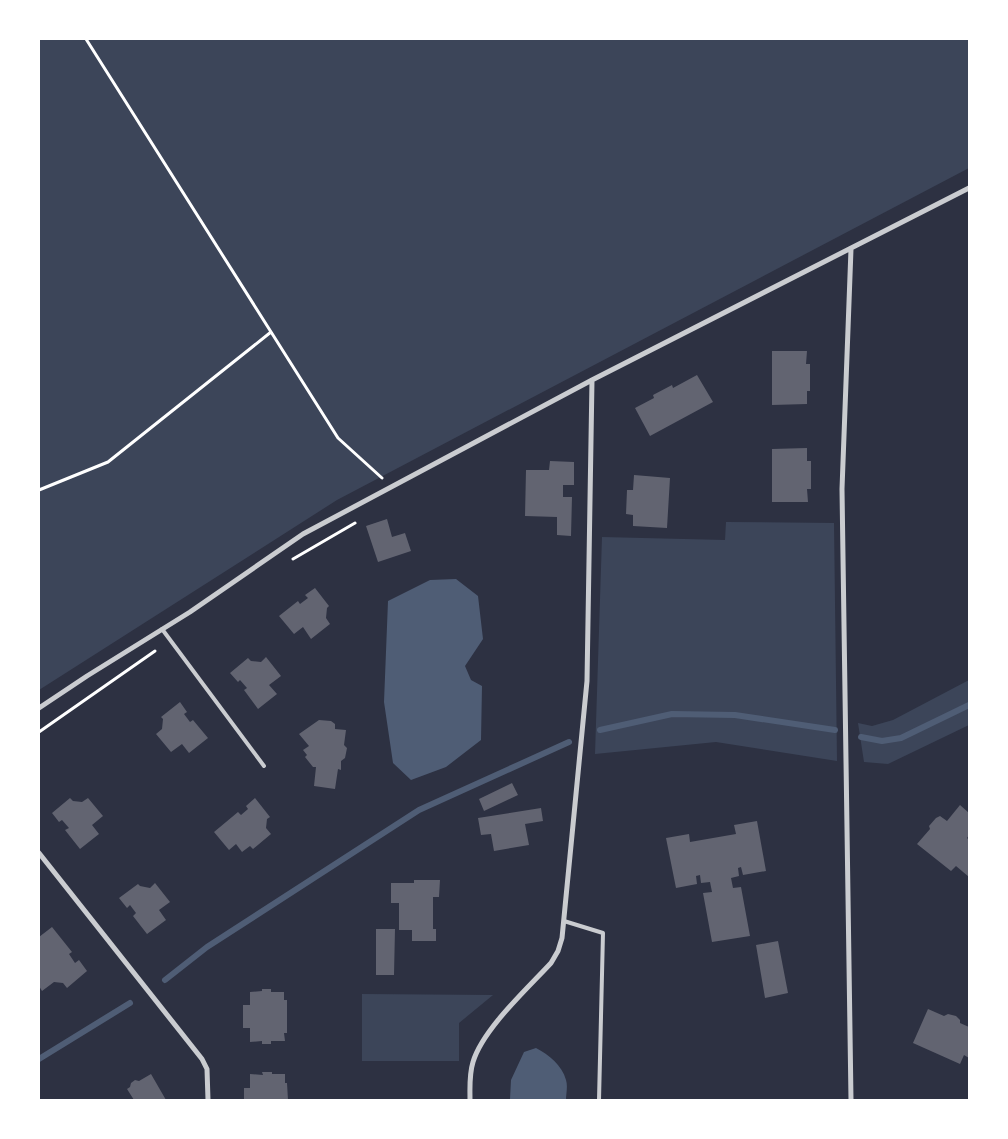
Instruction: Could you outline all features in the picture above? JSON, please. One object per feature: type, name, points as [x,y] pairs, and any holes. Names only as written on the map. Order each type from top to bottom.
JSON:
[{"type":"street","points":[[39,708],[162,629],[303,534],[592,380],[969,188]]},
{"type":"street","points":[[851,249],[842,489],[851,1100]]},
{"type":"street","points":[[470,1100],[470,1080],[478,1049],[494,1026],[551,963],[558,951],[562,938],[587,681],[592,380]]},
{"type":"street","points":[[39,853],[202,1059],[207,1070],[208,1100]]},
{"type":"lane","points":[[162,629],[264,766]]},
{"type":"lane","points":[[564,921],[603,933],[599,1100]]},
{"type":"path","points":[[86,39],[338,438],[392,487]]},
{"type":"path","points":[[39,490],[108,462],[271,332]]},
{"type":"path","points":[[290,561],[359,521]]},
{"type":"path","points":[[39,732],[170,641]]},
{"type":"shaded area","points":[[39,39],[969,39],[969,168],[337,500],[39,690]]},
{"type":"shaded area","points":[[726,522],[834,523],[837,761],[716,742],[595,754],[602,537],[725,540]]},
{"type":"shaded area","points":[[456,579],[478,596],[483,639],[465,666],[471,680],[482,686],[481,740],[446,767],[411,780],[393,763],[384,702],[388,601],[430,580]]},
{"type":"shaded area","points":[[969,680],[969,725],[888,764],[864,762],[858,723],[872,726],[893,720]]},
{"type":"shaded area","points":[[362,994],[493,995],[459,1023],[459,1061],[362,1061]]},
{"type":"shaded area","points":[[536,1048],[550,1057],[564,1075],[567,1082],[566,1100],[510,1099],[511,1080],[524,1052]]},
{"type":"building","points":[[772,351],[807,351],[806,364],[810,364],[810,391],[807,391],[807,404],[772,405]]},
{"type":"building","points":[[697,375],[713,402],[650,436],[635,408],[654,398],[653,395],[672,385],[673,388]]},
{"type":"building","points":[[807,448],[807,461],[811,461],[811,489],[807,489],[808,502],[772,502],[772,449]]},
{"type":"building","points":[[550,461],[574,462],[574,485],[563,485],[563,497],[572,497],[571,536],[557,535],[557,517],[525,516],[526,470],[549,470]]},
{"type":"building","points":[[634,475],[670,478],[667,528],[633,526],[633,515],[626,514],[627,490],[633,490]]},
{"type":"building","points":[[387,519],[392,537],[405,533],[411,551],[378,562],[366,526]]},
{"type":"building","points":[[315,588],[329,606],[326,618],[330,624],[311,639],[303,627],[294,634],[279,616],[298,601],[300,604],[308,598],[305,595]]},
{"type":"building","points":[[266,657],[281,676],[269,685],[277,694],[258,709],[244,690],[247,688],[230,673],[248,658],[251,661],[261,662]]},
{"type":"building","points":[[180,702],[187,712],[184,714],[190,722],[193,720],[208,738],[189,753],[182,744],[171,752],[156,734],[162,729],[163,719],[161,717]]},
{"type":"building","points":[[319,720],[331,721],[335,724],[335,729],[346,730],[344,745],[347,748],[345,758],[341,761],[341,770],[338,769],[335,789],[314,786],[316,767],[313,767],[305,757],[307,755],[303,750],[309,746],[299,734]]},
{"type":"building","points":[[512,783],[518,795],[484,811],[479,799]]},
{"type":"building","points":[[70,798],[73,801],[82,802],[88,798],[103,816],[92,825],[99,834],[80,849],[65,830],[69,828],[62,820],[59,822],[52,813]]},
{"type":"building","points":[[255,798],[270,817],[267,819],[266,828],[271,834],[253,849],[250,846],[242,852],[236,844],[229,850],[214,832],[238,812],[241,815],[248,809],[246,806]]},
{"type":"building","points":[[960,805],[969,813],[969,835],[967,838],[969,840],[969,877],[956,866],[951,871],[917,844],[930,829],[929,826],[936,818],[940,816],[947,821]]},
{"type":"building","points":[[541,808],[543,821],[525,824],[529,845],[494,851],[491,834],[481,835],[478,818]]},
{"type":"building","points":[[757,821],[766,871],[743,875],[741,867],[738,868],[739,876],[731,878],[733,888],[741,887],[750,936],[712,942],[703,893],[712,892],[710,882],[701,883],[700,875],[696,876],[697,884],[676,888],[666,838],[689,834],[690,842],[736,834],[734,825]]},
{"type":"building","points":[[414,880],[440,880],[439,897],[433,897],[433,929],[436,929],[436,941],[412,941],[412,930],[399,930],[399,903],[391,903],[391,883],[414,883]]},
{"type":"building","points":[[155,883],[170,902],[159,910],[166,920],[147,934],[133,916],[136,913],[130,905],[127,908],[119,898],[138,884],[150,888]]},
{"type":"building","points":[[52,927],[72,952],[69,954],[75,963],[79,960],[87,971],[67,988],[63,983],[54,982],[42,991],[39,986],[39,937]]},
{"type":"building","points":[[376,929],[395,929],[394,975],[376,975]]},
{"type":"building","points":[[778,941],[788,993],[765,998],[756,945]]},
{"type":"building","points":[[262,989],[271,989],[271,992],[284,992],[284,1000],[287,1000],[287,1033],[284,1033],[285,1041],[271,1041],[271,1044],[262,1044],[262,1041],[250,1042],[250,1028],[243,1028],[243,1005],[250,1005],[250,992],[262,991]]},
{"type":"building","points":[[928,1009],[944,1016],[948,1014],[956,1016],[960,1023],[969,1027],[969,1058],[964,1055],[960,1064],[913,1043]]},
{"type":"building","points":[[262,1072],[285,1074],[288,1100],[244,1100],[244,1088],[250,1088],[250,1074],[263,1075]]},
{"type":"building","points":[[151,1074],[166,1100],[134,1100],[127,1089],[135,1080],[139,1081]]},
{"type":"waterway","points":[[861,737],[882,741],[901,738],[969,705]]},
{"type":"waterway","points":[[600,730],[672,714],[735,715],[835,730]]},
{"type":"waterway","points":[[165,980],[207,947],[419,810],[569,742]]},
{"type":"waterway","points":[[39,1059],[130,1003]]}]
